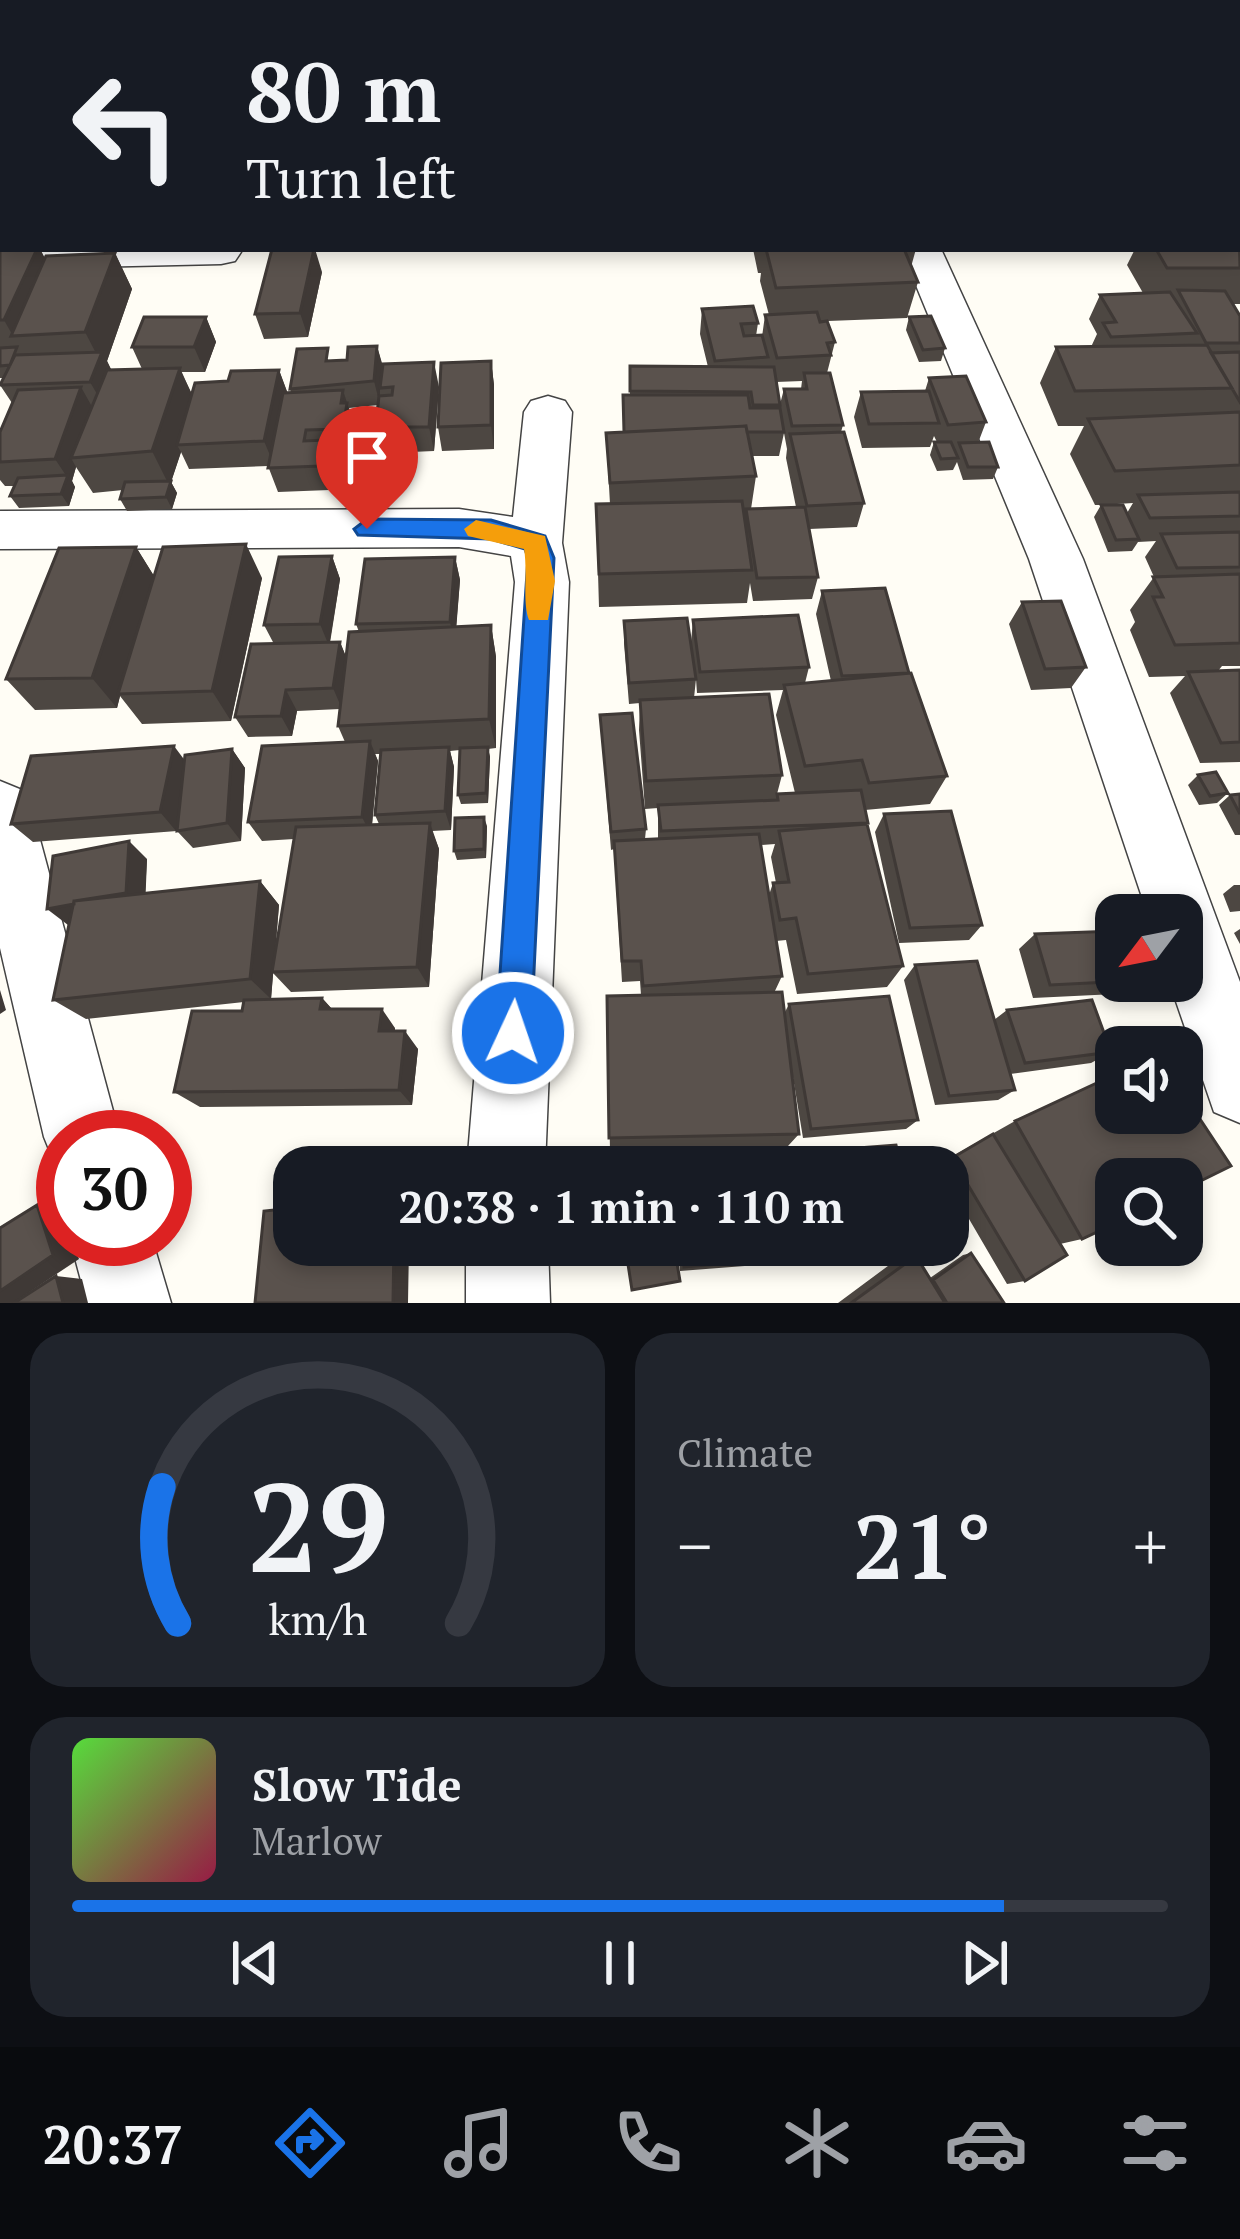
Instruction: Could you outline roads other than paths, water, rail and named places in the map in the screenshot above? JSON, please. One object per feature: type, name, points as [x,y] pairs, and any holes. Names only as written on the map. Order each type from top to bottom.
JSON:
[{"type":"street","points":[[0,257],[221,252]]},
{"type":"street","points":[[922,252],[1056,559],[1175,894]]},
{"type":"street","points":[[507,1146],[542,581],[536,543],[548,412]]},
{"type":"street","points":[[0,530],[459,528],[491,530],[536,543]]},
{"type":"street","points":[[0,810],[75,1110]]},
{"type":"street","points":[[1203,977],[1240,1086]]},
{"type":"street","points":[[119,1266],[129,1303]]},
{"type":"street","points":[[507,1266],[508,1303]]}]
